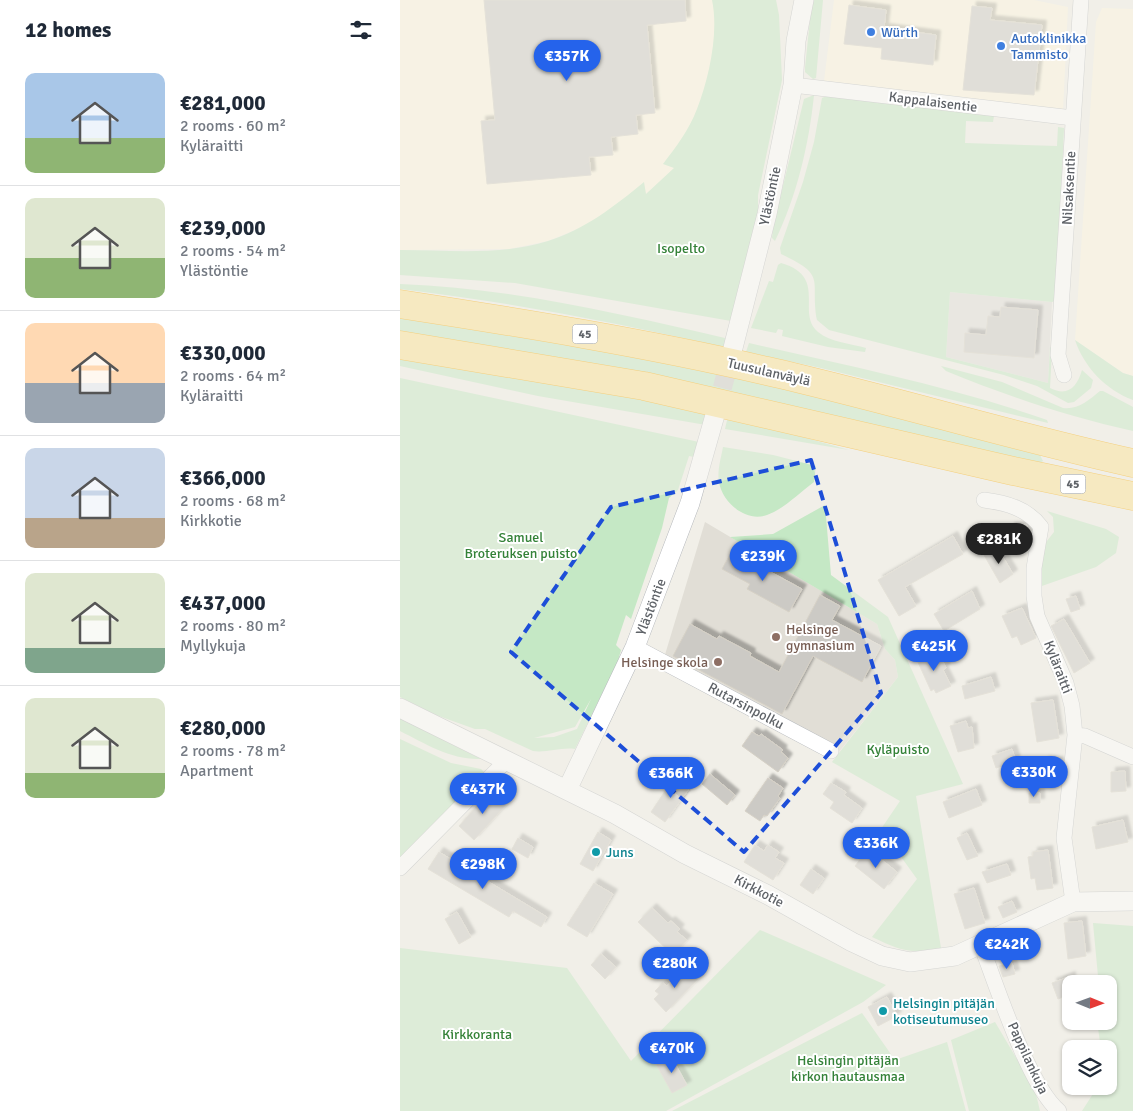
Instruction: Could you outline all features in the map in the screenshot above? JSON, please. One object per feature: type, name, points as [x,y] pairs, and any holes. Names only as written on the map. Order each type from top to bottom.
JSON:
[{"type":"highway","name":"Tuusulanväylä","points":[[400,304],[656,346],[768,371],[1133,463]]},
{"type":"highway","name":"45","points":[[400,345],[644,386],[1013,472],[1133,496]]},
{"type":"highway","points":[[1019,435],[1133,450]]},
{"type":"highway","points":[[1013,472],[1101,504],[1133,512]]},
{"type":"street","name":"Ylästöntie","points":[[733,348],[763,233],[793,85],[796,41],[794,0]]},
{"type":"street","name":"Ylästöntie","points":[[796,41],[804,0]]},
{"type":"street","name":"Nilsaksentie","points":[[1064,375],[1058,355],[1081,0]]},
{"type":"street","name":"Kappalaisentie","points":[[793,85],[1073,118]]},
{"type":"street","name":"Ylästöntie","points":[[567,790],[635,648],[690,503],[715,415]]},
{"type":"street","name":"Kyläraitti","points":[[984,500],[1005,503],[1024,511],[1041,527],[1034,568],[1034,596],[1037,616],[1066,683],[1072,706],[1074,735],[1064,838],[1073,902]]},
{"type":"street","name":"Rutarsinpolku","points":[[635,648],[831,751]]},
{"type":"street","name":"Kirkkotie","points":[[400,708],[567,790],[768,895],[852,942],[882,956],[910,962],[955,956],[1073,902],[1133,901]]},
{"type":"street","points":[[1074,735],[1085,736],[1133,757]]},
{"type":"street","points":[[400,868],[506,761]]},
{"type":"street","name":"Pappilankuja","points":[[981,945],[1037,1081],[1053,1106],[1059,1111]]},
{"type":"highlighted area","points":[[811,460],[881,693],[744,852],[511,652],[611,507]]},
{"type":"shaded area","points":[[400,0],[730,0],[693,149],[666,177],[629,208],[548,241],[509,249],[400,250]]},
{"type":"shaded area","points":[[834,0],[1034,0],[1068,7],[1063,111],[824,81]]},
{"type":"shaded area","points":[[1102,8],[1133,9],[1133,376],[1123,373],[1075,340],[1096,22]]},
{"type":"shaded area","points":[[950,292],[1052,302],[1048,383],[946,357]]},
{"type":"shaded area","name":"Helsinge gymnasium","points":[[705,522],[877,624],[885,649],[895,660],[898,677],[839,752],[664,658]]},
{"type":"green space","name":"Isopelto","points":[[712,0],[776,0],[779,15],[782,80],[758,195],[758,224],[731,321],[515,283],[400,275],[400,250],[474,251],[530,246],[574,231],[587,224],[644,182],[646,194],[674,168],[663,164],[694,117],[701,97],[712,55],[714,13]]},
{"type":"green space","points":[[812,0],[823,0],[816,78],[813,79],[805,72]]},
{"type":"green space","points":[[814,95],[801,170],[790,206],[775,241],[772,238],[773,227],[804,99]]},
{"type":"green space","points":[[827,96],[994,116],[993,122],[966,121],[965,143],[1057,146],[1058,127],[1064,128],[1057,300],[1052,302],[950,292],[946,357],[1048,383],[1050,347],[1052,349],[1050,388],[1056,391],[1071,389],[1082,370],[1093,380],[1091,388],[1074,402],[1068,403],[1037,386],[1004,375],[829,330],[817,320],[815,287],[811,274],[796,261],[781,254],[780,248],[803,182],[814,142],[822,98]]},
{"type":"green space","points":[[781,263],[795,269],[804,277],[808,286],[809,315],[812,324],[818,332],[835,340],[866,348],[865,352],[828,347],[782,336],[783,330],[778,329],[776,333],[751,328],[769,281],[773,282],[778,265]]},
{"type":"green space","points":[[400,284],[442,286],[525,297],[607,312],[729,339],[727,348],[564,314],[400,289]]},
{"type":"green space","points":[[400,312],[666,357],[1040,455],[1043,461],[1040,463],[400,335]]},
{"type":"green space","points":[[1075,340],[1123,373],[1133,376],[1133,400],[1105,384],[1097,376],[1084,359]]},
{"type":"green space","points":[[749,343],[974,397],[1047,420],[1048,423],[821,368],[746,352]]},
{"type":"green space","points":[[400,357],[500,372],[710,412],[706,425],[538,396],[400,366]]},
{"type":"green space","points":[[941,366],[1002,382],[1063,408],[1078,406],[1100,391],[1103,391],[1133,407],[1133,431],[1085,419],[1015,397],[946,371]]},
{"type":"green space","name":"Samuel Broteruksen puisto","points":[[400,378],[699,442],[694,457],[689,456],[678,490],[669,498],[662,528],[631,619],[626,615],[616,645],[621,650],[618,661],[575,749],[533,751],[485,729],[475,729],[436,715],[400,697]],"holes":[[[591,699],[577,729],[554,737],[534,738],[575,727]]]},
{"type":"green space","points":[[728,416],[849,450],[725,429]]},
{"type":"green space","points":[[723,447],[773,455],[816,466],[814,482],[785,505],[767,515],[759,517],[743,513],[730,503],[721,489],[718,473]]},
{"type":"green space","name":"Kyläpuisto","points":[[825,505],[831,575],[888,617],[963,784],[916,796],[941,948],[921,951],[905,950],[872,937],[917,879],[881,829],[900,801],[832,762],[898,677],[895,660],[885,649],[877,624],[730,537],[773,534]]},
{"type":"green space","points":[[1047,511],[1106,529],[1119,537],[1116,553],[1096,567],[1039,587],[1043,546],[1054,532],[1053,517]]},
{"type":"green space","points":[[400,718],[481,759],[459,757],[419,741],[400,731]]},
{"type":"green space","points":[[400,739],[451,763],[481,769],[486,774],[400,860]]},
{"type":"green space","points":[[1093,923],[1133,926],[1133,1111],[1082,1111],[1092,1095],[1117,1095],[1117,1040],[1100,1040],[1098,1030],[1118,1030],[1118,975],[1098,975]]},
{"type":"green space","name":"Kirkkoranta","points":[[760,930],[886,985],[863,1002],[666,1111],[400,1111],[400,948],[567,968],[631,1061]]},
{"type":"green space","name":"Helsingin pitäjän kirkon hautausmaa","points":[[862,1013],[895,1060],[947,1042],[966,1111],[672,1111]]},
{"type":"green space","points":[[995,1022],[1035,1090],[1040,1111],[969,1111],[951,1040]]},
{"type":"building","points":[[484,0],[685,0],[686,21],[647,25],[655,113],[636,115],[638,134],[611,137],[613,155],[589,157],[591,175],[487,184],[481,121],[495,120]]},
{"type":"building","points":[[849,5],[886,10],[884,28],[936,35],[933,65],[881,59],[882,48],[844,44]]},
{"type":"building","points":[[972,6],[992,8],[990,20],[1042,25],[1034,95],[963,90]]},
{"type":"building","points":[[1001,307],[1038,310],[1034,358],[964,352],[965,333],[986,335],[988,316],[1000,317]]},
{"type":"building","points":[[1027,525],[1029,537],[1011,539],[1010,527]]},
{"type":"building","points":[[953,536],[963,554],[905,587],[916,606],[899,616],[878,580]]},
{"type":"building","points":[[997,547],[1013,574],[1000,583],[984,555]]},
{"type":"building","points":[[732,551],[802,589],[789,612],[747,589],[750,584],[722,569]]},
{"type":"building","points":[[972,591],[980,609],[944,631],[934,614]]},
{"type":"building","points":[[820,595],[840,606],[832,620],[881,646],[862,682],[813,656],[782,714],[673,656],[690,624],[717,639],[719,636],[751,653],[750,656],[779,672]]},
{"type":"building","points":[[1076,596],[1080,609],[1071,612],[1066,599]]},
{"type":"building","points":[[1022,608],[1036,638],[1021,645],[1017,636],[1012,638],[1002,616]]},
{"type":"building","points":[[1064,619],[1090,663],[1074,673],[1051,626]]},
{"type":"building","points":[[935,652],[938,659],[941,657],[946,668],[943,670],[951,686],[936,693],[934,689],[931,691],[917,660]]},
{"type":"building","points":[[991,677],[995,691],[965,699],[962,686]]},
{"type":"building","points":[[1053,700],[1059,738],[1037,742],[1031,703]]},
{"type":"building","points":[[966,721],[968,728],[972,727],[974,748],[958,752],[950,726]]},
{"type":"building","points":[[752,732],[759,736],[761,734],[783,750],[781,752],[788,758],[778,772],[742,746]]},
{"type":"building","points":[[1012,749],[1016,761],[996,768],[992,756]]},
{"type":"building","points":[[1044,761],[1059,761],[1059,786],[1045,787]]},
{"type":"building","points":[[1125,771],[1126,791],[1111,792],[1111,772]]},
{"type":"building","points":[[710,774],[735,795],[727,805],[702,784]]},
{"type":"building","points":[[676,775],[691,786],[665,822],[651,812]]},
{"type":"building","points":[[768,778],[783,788],[778,796],[780,798],[767,816],[764,815],[760,821],[745,811]]},
{"type":"building","points":[[831,783],[846,792],[844,795],[862,808],[852,823],[830,808],[834,802],[823,794]]},
{"type":"building","points":[[976,789],[982,805],[949,818],[943,802]]},
{"type":"building","points":[[491,790],[507,804],[474,840],[459,826]]},
{"type":"building","points":[[1029,793],[1040,793],[1040,803],[1029,803]]},
{"type":"building","points":[[1123,820],[1128,842],[1096,849],[1092,827]]},
{"type":"building","name":"Juns","points":[[598,832],[611,840],[593,871],[580,864]]},
{"type":"building","points":[[967,833],[978,856],[967,860],[957,838]]},
{"type":"building","points":[[518,838],[533,847],[528,858],[512,849]]},
{"type":"building","points":[[755,845],[764,851],[768,845],[779,852],[775,858],[784,863],[773,880],[744,862]]},
{"type":"building","points":[[868,849],[897,872],[884,889],[855,866]]},
{"type":"building","points":[[1048,850],[1053,888],[1037,890],[1035,878],[1031,879],[1028,857],[1033,856],[1033,852]]},
{"type":"building","points":[[439,852],[547,917],[541,927],[513,911],[509,917],[428,869]]},
{"type":"building","points":[[1007,864],[1011,875],[987,883],[982,872]]},
{"type":"building","points":[[811,869],[824,878],[813,894],[800,885]]},
{"type":"building","points":[[594,883],[613,894],[587,937],[567,925]]},
{"type":"building","points":[[974,888],[985,923],[965,929],[954,894]]},
{"type":"building","points":[[1012,901],[1017,912],[1003,918],[998,907]]},
{"type":"building","points":[[652,908],[668,923],[671,921],[680,929],[677,932],[687,940],[673,955],[638,922]]},
{"type":"building","points":[[457,912],[471,937],[459,944],[445,919]]},
{"type":"building","points":[[1082,921],[1086,956],[1068,959],[1064,923]]},
{"type":"building","points":[[601,954],[616,967],[605,979],[591,965]]},
{"type":"building","points":[[1012,963],[1015,974],[1003,977],[999,966]]},
{"type":"building","points":[[686,966],[699,978],[666,1012],[654,999],[659,994],[655,991],[663,983],[667,986]]},
{"type":"building","points":[[1062,979],[1062,997],[1058,999],[1052,983]]},
{"type":"building","points":[[887,997],[897,1016],[878,1026],[868,1007]]},
{"type":"building","points":[[671,1056],[687,1085],[672,1093],[656,1064]]},
{"type":"tunnel","points":[[715,415],[732,352]]},
{"type":"place","name":"Würth","points":[[871,32]]},
{"type":"place","name":"Autoklinikka Tammisto","points":[[1001,46]]},
{"type":"place","name":"Helsinge gymnasium","points":[[776,637]]},
{"type":"place","name":"Helsinge skola","points":[[718,662]]},
{"type":"place","name":"Juns","points":[[596,852]]},
{"type":"place","name":"Helsingin pitäjän kotiseutumuseo","points":[[883,1011]]}]
